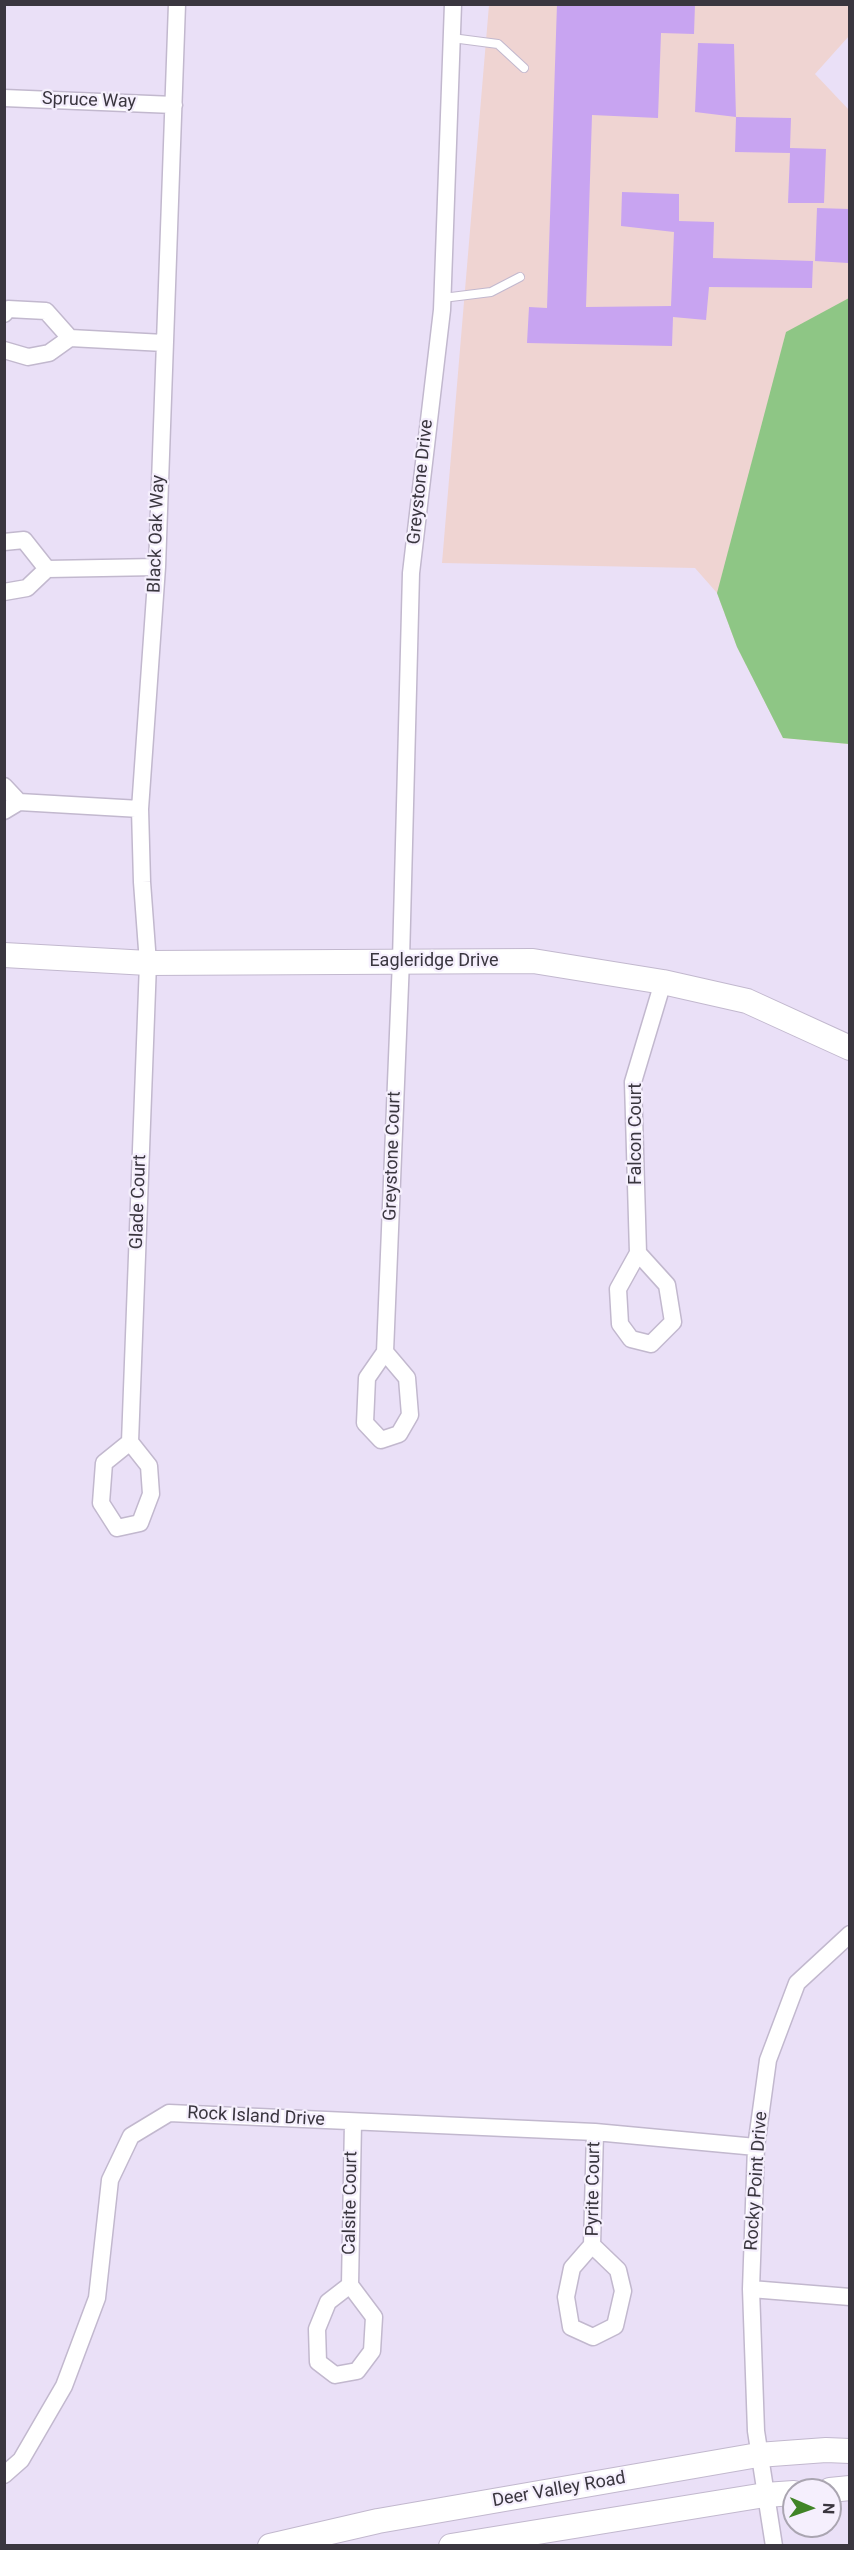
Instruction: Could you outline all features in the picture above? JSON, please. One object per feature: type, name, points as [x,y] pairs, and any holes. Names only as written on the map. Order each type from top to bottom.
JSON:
[{"type":"main road","name":"Eagleridge Drive","points":[[4,955],[148,963],[533,961],[663,982],[747,1001],[849,1048]]},
{"type":"main road","name":"Deer Valley Road","points":[[270,2546],[378,2521],[758,2456],[826,2450],[849,2451]]},
{"type":"main road","name":"Deer Valley Road","points":[[451,2546],[782,2494]]},
{"type":"street","name":"Black Oak Way","points":[[148,963],[140,809],[157,567],[177,4]]},
{"type":"street","name":"Greystone Drive","points":[[401,960],[411,573],[443,298],[453,4]]},
{"type":"street","name":"Spruce Way","points":[[4,98],[174,105]]},
{"type":"street","points":[[4,314],[8,309],[46,311],[70,338]]},
{"type":"street","points":[[4,351],[28,357],[48,353],[70,338],[164,343]]},
{"type":"street","points":[[4,542],[24,540],[46,569]]},
{"type":"street","points":[[4,592],[27,588],[46,569],[157,567]]},
{"type":"street","points":[[4,786],[19,802]]},
{"type":"street","points":[[4,811],[19,802],[140,809]]},
{"type":"street","name":"Greystone Court","points":[[385,1352],[401,960]]},
{"type":"street","name":"Glade Court","points":[[130,1442],[148,963]]},
{"type":"street","name":"Falcon Court","points":[[638,1253],[633,1082],[663,982]]},
{"type":"street","points":[[638,1253],[667,1285],[673,1322],[651,1344],[631,1339],[620,1324],[618,1289],[638,1253]]},
{"type":"street","points":[[385,1352],[407,1378],[410,1415],[399,1434],[381,1440],[365,1423],[368,1378],[385,1352]]},
{"type":"street","points":[[130,1442],[149,1466],[151,1494],[140,1522],[117,1528],[101,1503],[104,1463],[130,1442]]},
{"type":"street","name":"Rocky Point Drive","points":[[774,2546],[758,2456],[751,2289],[756,2147],[768,2060],[797,1983],[849,1934]]},
{"type":"street","name":"Rock Island Drive","points":[[4,2475],[21,2460],[64,2386],[97,2298],[110,2180],[131,2136],[169,2113],[595,2132],[756,2147]]},
{"type":"street","name":"Calsite Court","points":[[350,2285],[353,2121]]},
{"type":"street","name":"Pyrite Court","points":[[592,2245],[618,2270],[623,2291],[615,2326],[593,2337],[571,2327],[566,2297],[572,2268],[592,2245],[595,2132]]},
{"type":"street","points":[[350,2285],[374,2317],[372,2351],[357,2371],[335,2375],[318,2362],[317,2329],[328,2302],[350,2285]]},
{"type":"street","points":[[751,2289],[849,2297]]},
{"type":"lane","points":[[452,38],[498,44],[524,68]]},
{"type":"lane","points":[[443,298],[491,292],[520,278]]},
{"type":"shaded area","points":[[489,5],[849,5],[849,36],[815,74],[849,110],[849,744],[783,738],[737,647],[717,593],[695,568],[442,563]]},
{"type":"green space","points":[[849,298],[849,744],[783,738],[737,647],[717,593],[786,332]]},
{"type":"building","points":[[557,4],[695,4],[694,34],[661,33],[658,118],[592,115],[586,307],[671,306],[674,232],[621,226],[622,192],[679,194],[679,221],[714,222],[713,258],[813,261],[812,288],[709,287],[706,320],[673,317],[672,346],[527,343],[529,307],[547,308]]},
{"type":"building","points":[[698,43],[734,44],[736,117],[695,112]]},
{"type":"building","points":[[736,117],[791,118],[790,148],[826,149],[824,203],[788,203],[790,153],[735,152]]},
{"type":"building","points":[[817,208],[849,209],[848,263],[815,261]]}]
